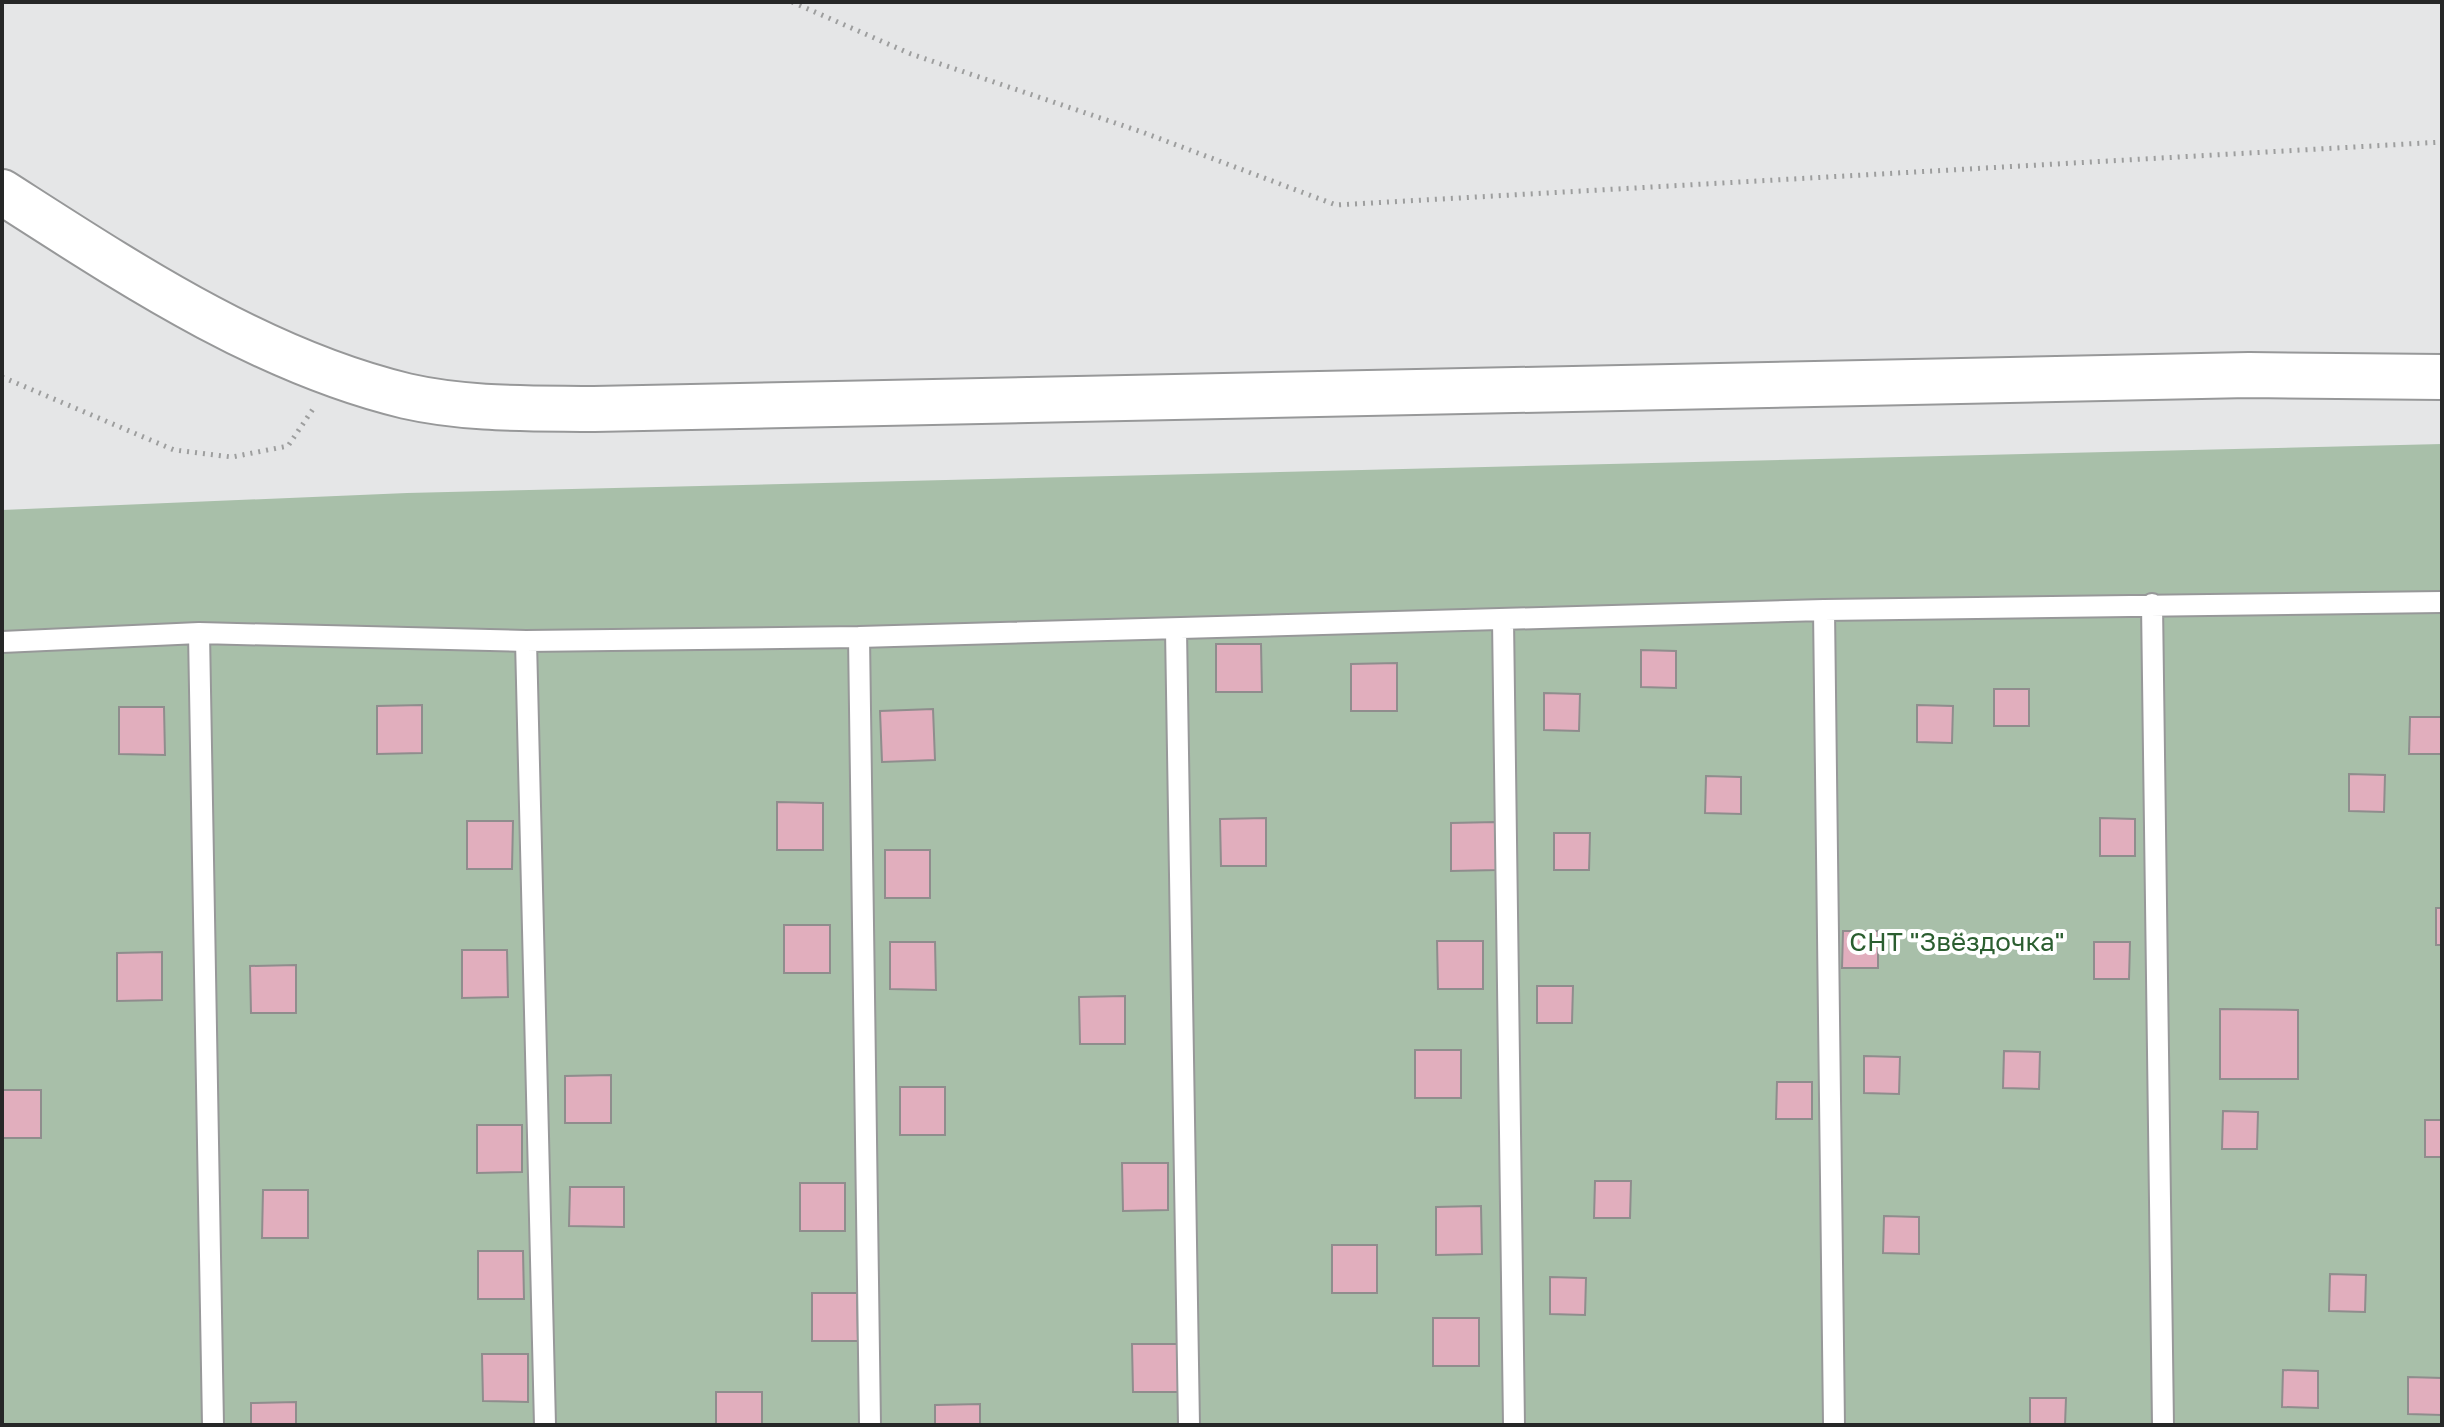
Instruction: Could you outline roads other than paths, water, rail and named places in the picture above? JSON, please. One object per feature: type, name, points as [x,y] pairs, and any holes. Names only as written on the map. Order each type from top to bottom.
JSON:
[{"type":"street","points":[[2,192],[127,271],[242,332],[337,376],[408,396],[490,407],[594,409],[2249,375],[2442,377]]},
{"type":"lane","points":[[2,642],[199,633],[526,641],[859,637],[1824,610],[2442,602]]},
{"type":"lane","points":[[2152,604],[2163,1425]]},
{"type":"lane","points":[[1824,610],[1834,1425]]},
{"type":"lane","points":[[1503,620],[1514,1425]]},
{"type":"lane","points":[[1176,630],[1189,1425]]},
{"type":"lane","points":[[199,633],[213,1425]]},
{"type":"lane","points":[[859,637],[870,1425]]},
{"type":"lane","points":[[526,641],[545,1425]]},
{"type":"park label","name":"СНТ \"Звёздочка\"","points":[[1957,941]]}]
